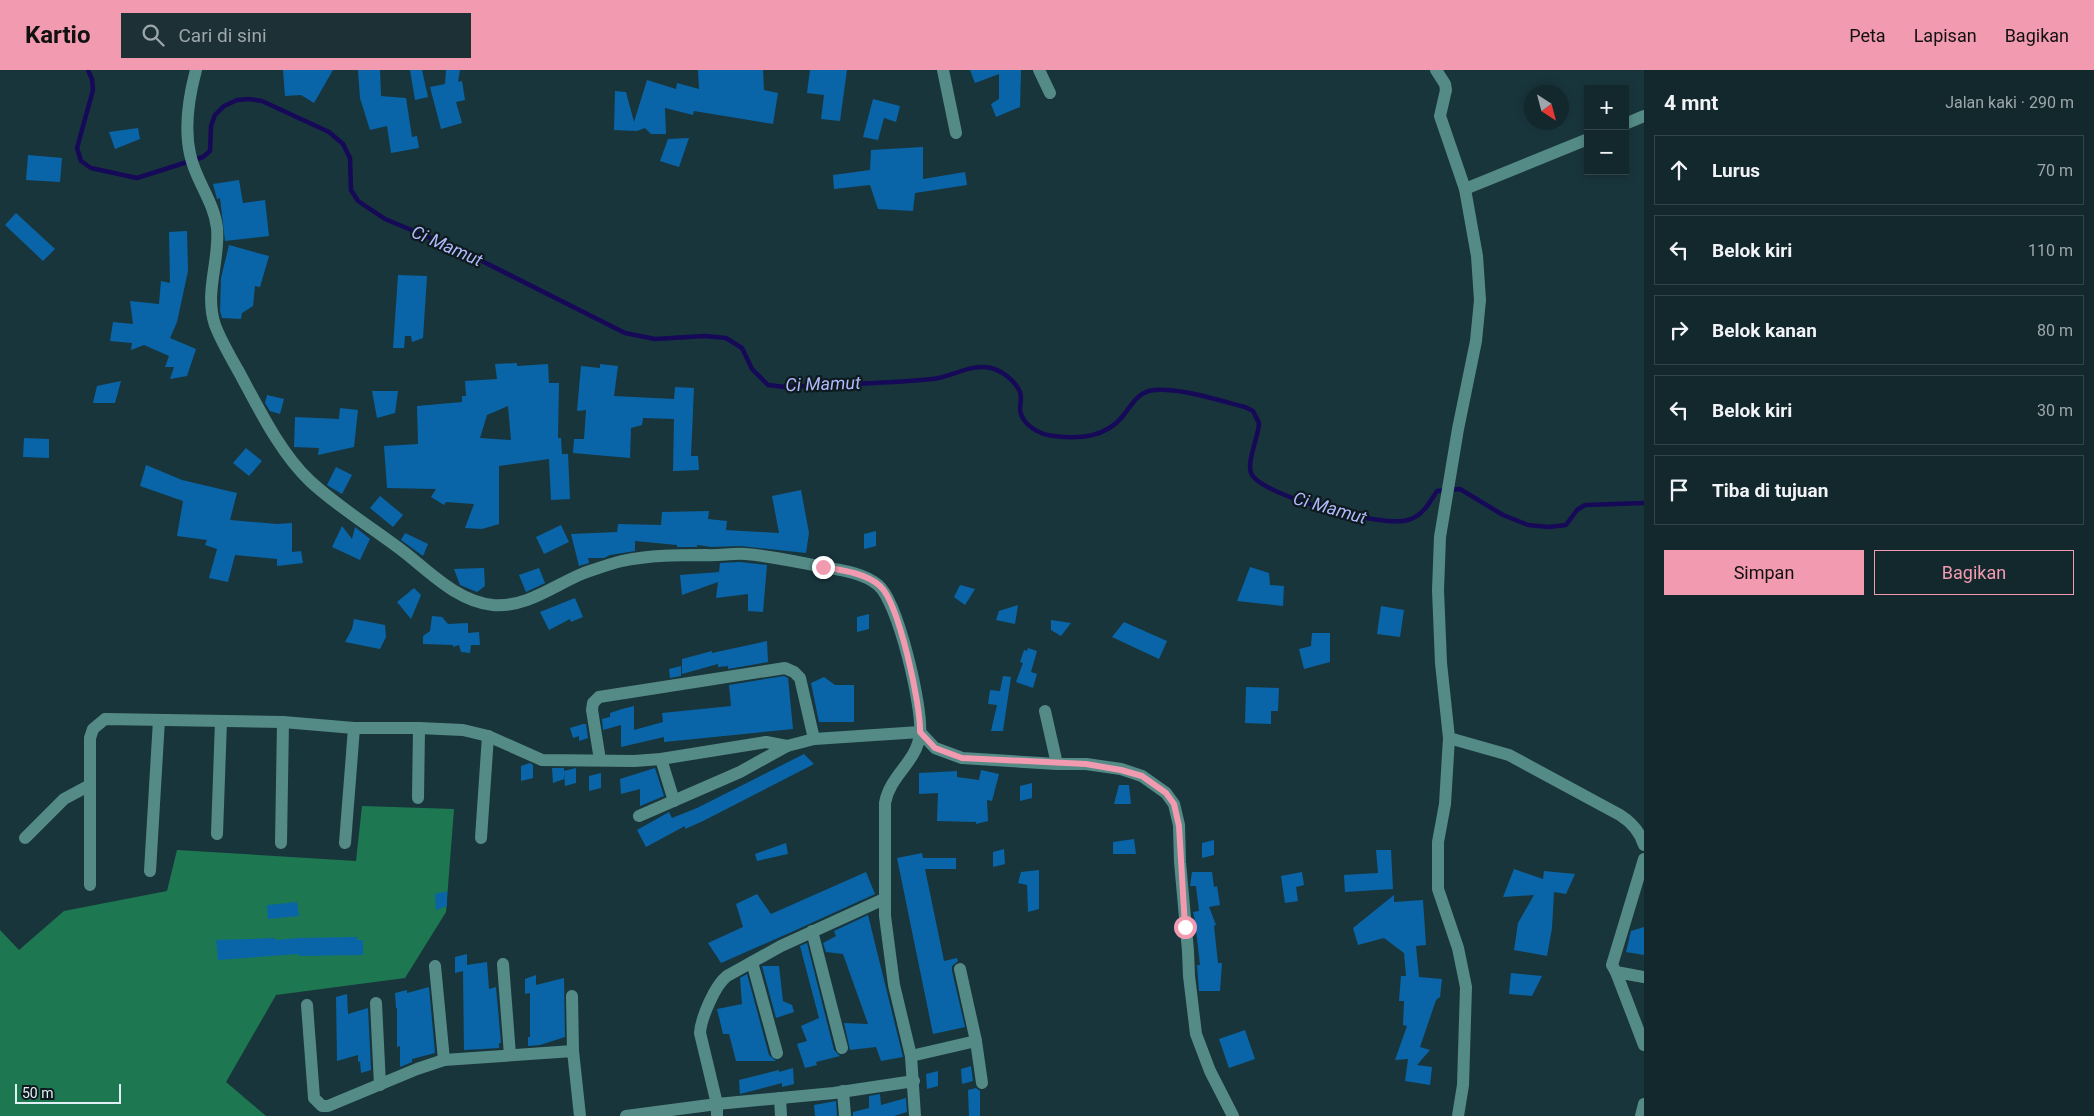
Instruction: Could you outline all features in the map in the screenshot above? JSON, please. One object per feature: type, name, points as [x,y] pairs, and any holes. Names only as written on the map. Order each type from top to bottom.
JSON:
[{"type":"street","points":[[196,70],[188,106],[192,160],[209,197],[217,227],[216,260],[210,293],[215,324],[263,417],[286,451],[307,479],[354,517],[384,537],[454,592],[476,602],[493,605],[528,601],[584,573],[622,561],[675,554],[710,555],[742,553],[778,558],[848,572],[872,580],[881,587],[896,616],[913,680],[921,723],[919,742],[912,758],[892,783],[885,800],[884,899],[894,985],[911,1056],[915,1116]]},
{"type":"street","points":[[943,70],[956,134]]},
{"type":"street","points":[[1039,70],[1050,93]]},
{"type":"street","points":[[1436,70],[1445,84],[1446,90],[1440,116],[1466,189],[1477,256],[1480,300],[1476,341],[1440,537],[1438,590],[1441,663],[1448,738],[1444,804],[1438,842],[1438,889],[1458,948],[1466,987],[1463,1085],[1458,1116]]},
{"type":"street","points":[[1629,122],[1644,116]]},
{"type":"street","points":[[1466,189],[1584,141]]},
{"type":"street","points":[[600,760],[592,710],[593,703],[599,697],[784,668],[794,672],[800,678],[814,739]]},
{"type":"street","points":[[1045,711],[1057,764]]},
{"type":"street","points":[[90,885],[90,738],[99,722],[105,719],[283,722],[354,728],[463,730],[488,736],[542,760],[661,759],[766,742],[787,746]]},
{"type":"street","points":[[150,870],[158,720]]},
{"type":"street","points":[[217,834],[220,721]]},
{"type":"street","points":[[281,843],[283,722]]},
{"type":"street","points":[[345,843],[354,728]]},
{"type":"street","points":[[418,798],[419,728]]},
{"type":"street","points":[[639,816],[740,772],[787,746],[814,739],[920,732]]},
{"type":"street","points":[[920,732],[935,748],[962,758],[1086,764],[1121,770],[1142,776],[1166,793],[1174,804],[1179,826],[1189,976],[1196,1034],[1210,1071],[1233,1116]]},
{"type":"street","points":[[481,838],[488,736]]},
{"type":"street","points":[[1448,738],[1509,755],[1612,810],[1632,825],[1640,835],[1644,845]]},
{"type":"street","points":[[661,759],[674,801]]},
{"type":"street","points":[[25,838],[64,799],[90,785]]},
{"type":"street","points":[[1644,858],[1612,965],[1644,1045]]},
{"type":"street","points":[[717,1110],[700,1028],[720,983],[727,976],[812,931],[884,899]]},
{"type":"street","points":[[812,931],[842,1048]]},
{"type":"street","points":[[752,962],[776,1052]]},
{"type":"street","points":[[503,964],[510,1055]]},
{"type":"street","points":[[435,966],[444,1060]]},
{"type":"street","points":[[960,969],[976,1041],[982,1083]]},
{"type":"street","points":[[1616,972],[1644,977]]},
{"type":"street","points":[[572,996],[573,1051],[580,1116]]},
{"type":"street","points":[[376,1004],[380,1084]]},
{"type":"street","points":[[307,1005],[315,1101],[322,1106],[328,1106],[422,1067],[444,1060],[573,1051]]},
{"type":"street","points":[[911,1056],[976,1041]]},
{"type":"street","points":[[626,1116],[717,1110],[780,1098],[914,1081]]},
{"type":"street","points":[[843,1091],[845,1116]]},
{"type":"street","points":[[780,1098],[781,1116]]},
{"type":"street","points":[[1641,1116],[1644,1104]]},
{"type":"green space","points":[[362,806],[454,809],[446,912],[405,978],[276,995],[226,1082],[266,1116],[0,1116],[0,930],[19,950],[64,911],[167,891],[177,850],[356,861]]},
{"type":"building","points":[[283,70],[333,70],[314,103],[301,95],[285,96]]},
{"type":"building","points":[[358,70],[380,70],[381,96],[406,98],[412,137],[417,136],[419,148],[391,153],[387,126],[370,130],[360,98]]},
{"type":"building","points":[[410,70],[422,70],[428,97],[415,100]]},
{"type":"building","points":[[446,70],[460,70],[458,82],[462,81],[465,100],[456,102],[462,123],[441,129],[430,87],[445,84]]},
{"type":"building","points":[[698,70],[763,70],[764,90],[778,93],[773,124],[694,111],[693,115],[665,108],[666,134],[651,134],[645,128],[637,131],[614,130],[615,91],[626,92],[634,122],[647,80],[676,89],[677,83],[699,89]]},
{"type":"building","points":[[810,70],[847,70],[840,121],[821,119],[824,95],[807,93]]},
{"type":"building","points":[[970,70],[1021,70],[1020,107],[996,117],[991,104],[999,99],[999,74],[975,83]]},
{"type":"building","points":[[873,99],[900,106],[896,122],[884,118],[878,140],[863,137]]},
{"type":"building","points":[[138,128],[140,139],[115,149],[109,132]]},
{"type":"building","points":[[689,138],[679,167],[660,161],[668,139]]},
{"type":"building","points":[[923,147],[923,179],[965,172],[967,185],[915,193],[913,211],[878,209],[870,185],[834,189],[833,175],[870,170],[871,150]]},
{"type":"building","points":[[28,155],[62,158],[60,182],[26,180]]},
{"type":"building","points":[[239,180],[243,203],[265,200],[269,236],[225,241],[220,198],[217,199],[213,184]]},
{"type":"building","points":[[16,213],[55,249],[43,261],[5,225]]},
{"type":"building","points":[[187,231],[188,271],[177,322],[170,338],[196,349],[187,376],[170,379],[174,367],[165,367],[169,356],[144,345],[131,350],[132,343],[110,341],[113,322],[133,324],[130,301],[159,304],[161,281],[170,283],[169,232]]},
{"type":"building","points":[[229,245],[269,256],[260,287],[255,286],[253,306],[242,313],[241,319],[222,318],[220,311],[221,278]]},
{"type":"building","points":[[398,275],[427,276],[423,338],[412,342],[411,336],[405,336],[404,348],[393,348]]},
{"type":"building","points":[[517,363],[517,366],[548,364],[549,383],[559,383],[558,438],[561,438],[562,454],[568,454],[570,499],[551,500],[549,459],[499,466],[499,524],[482,529],[465,528],[474,504],[446,502],[444,505],[431,497],[436,489],[387,488],[384,446],[418,444],[417,406],[462,402],[462,396],[466,396],[465,381],[497,379],[495,364]],"holes":[[[508,406],[511,440],[480,438],[487,415]]]},
{"type":"building","points":[[600,364],[618,366],[614,396],[674,399],[675,387],[694,388],[691,456],[698,456],[699,470],[673,471],[674,419],[643,418],[642,425],[631,428],[630,458],[573,453],[574,439],[584,439],[586,410],[577,411],[581,366],[600,368]]},
{"type":"building","points":[[121,381],[115,403],[93,403],[97,386]]},
{"type":"building","points":[[372,391],[398,391],[395,413],[377,418]]},
{"type":"building","points":[[267,395],[284,399],[280,414],[270,411],[265,403]]},
{"type":"building","points":[[340,408],[358,410],[354,447],[318,455],[319,448],[294,447],[295,417],[339,419]]},
{"type":"building","points":[[24,438],[49,439],[49,458],[23,457]]},
{"type":"building","points":[[246,448],[262,461],[249,476],[233,463]]},
{"type":"building","points":[[146,465],[182,480],[237,493],[230,520],[277,524],[292,523],[292,552],[301,551],[303,563],[277,566],[277,559],[235,555],[228,582],[209,578],[217,549],[205,545],[207,540],[177,536],[183,501],[140,486]]},
{"type":"building","points":[[336,467],[352,475],[342,494],[327,485]]},
{"type":"building","points":[[801,490],[809,533],[806,553],[740,546],[712,547],[697,545],[697,547],[677,547],[677,545],[635,541],[635,551],[610,555],[604,558],[588,558],[589,563],[579,566],[571,534],[617,532],[618,524],[661,525],[662,512],[709,511],[708,519],[727,521],[726,530],[779,533],[772,496]]},
{"type":"building","points":[[380,496],[403,515],[393,527],[370,508]]},
{"type":"building","points":[[561,525],[569,542],[544,554],[536,537]]},
{"type":"building","points":[[342,526],[352,539],[355,527],[370,539],[360,560],[332,547]]},
{"type":"building","points":[[876,531],[876,546],[864,549],[864,534]]},
{"type":"building","points":[[405,533],[428,544],[423,556],[401,540]]},
{"type":"building","points":[[740,562],[767,565],[763,612],[748,611],[748,594],[716,598],[718,582],[682,595],[680,575],[719,572],[720,563]]},
{"type":"building","points":[[1250,567],[1269,573],[1270,585],[1284,586],[1283,606],[1237,601]]},
{"type":"building","points":[[484,568],[485,586],[477,592],[460,585],[454,569]]},
{"type":"building","points":[[539,568],[545,583],[526,592],[519,575]]},
{"type":"building","points":[[960,585],[975,589],[965,605],[954,597]]},
{"type":"building","points":[[414,588],[421,595],[411,619],[397,602]]},
{"type":"building","points":[[575,598],[583,617],[571,622],[570,619],[549,630],[540,612]]},
{"type":"building","points":[[1018,605],[1015,624],[996,620],[999,611]]},
{"type":"building","points":[[1381,606],[1404,610],[1400,637],[1377,634]]},
{"type":"building","points":[[869,614],[869,629],[857,632],[857,617]]},
{"type":"building","points":[[432,616],[442,617],[448,624],[468,623],[468,633],[479,632],[480,645],[471,645],[470,653],[461,652],[459,645],[453,647],[453,645],[423,644],[423,636],[430,631]]},
{"type":"building","points":[[354,619],[385,625],[386,637],[380,649],[345,642],[352,629]]},
{"type":"building","points":[[1051,620],[1071,623],[1061,636],[1051,630]]},
{"type":"building","points":[[1124,622],[1167,641],[1159,659],[1112,637]]},
{"type":"building","points":[[1312,633],[1330,633],[1330,662],[1304,669],[1299,649],[1311,646]]},
{"type":"building","points":[[767,641],[768,662],[728,669],[728,666],[718,667],[718,664],[682,674],[682,659],[712,651],[712,653]]},
{"type":"building","points":[[1028,648],[1037,651],[1031,672],[1037,674],[1033,688],[1016,682],[1023,663],[1020,662],[1024,650],[1027,651]]},
{"type":"building","points":[[681,666],[681,676],[670,678],[669,669]]},
{"type":"building","points":[[784,676],[788,678],[793,729],[664,742],[664,737],[621,747],[621,725],[603,730],[602,719],[610,717],[610,713],[622,709],[634,706],[634,730],[663,722],[662,713],[731,706],[729,685]]},
{"type":"building","points":[[1003,676],[1011,677],[1003,731],[991,731],[997,705],[988,704],[990,690],[1000,691]]},
{"type":"building","points":[[824,677],[835,685],[854,685],[854,722],[819,722],[811,683]]},
{"type":"building","points":[[1246,687],[1279,688],[1278,711],[1271,711],[1271,724],[1245,723]]},
{"type":"building","points":[[586,724],[588,738],[579,741],[579,736],[573,738],[570,728]]},
{"type":"building","points":[[804,754],[814,764],[703,821],[685,829],[685,826],[646,847],[637,830],[669,812],[672,818],[697,808]]},
{"type":"building","points":[[530,763],[533,765],[533,778],[521,781],[521,766]]},
{"type":"building","points":[[552,768],[564,768],[564,771],[576,768],[576,783],[565,786],[564,772],[564,779],[553,783]]},
{"type":"building","points":[[655,768],[664,796],[640,806],[640,789],[621,794],[620,779]]},
{"type":"building","points":[[981,770],[999,774],[992,801],[987,800],[988,821],[976,824],[976,822],[937,821],[938,793],[919,794],[919,773],[957,771],[957,777],[979,780]]},
{"type":"building","points":[[601,773],[601,788],[589,791],[589,776]]},
{"type":"building","points":[[1032,783],[1032,798],[1020,801],[1020,786]]},
{"type":"building","points":[[1119,785],[1129,785],[1131,804],[1114,804]]},
{"type":"building","points":[[1134,839],[1136,854],[1113,854],[1113,842]]},
{"type":"building","points":[[1214,840],[1214,855],[1202,858],[1202,843]]},
{"type":"building","points":[[786,843],[788,854],[757,861],[755,854]]},
{"type":"building","points":[[1004,849],[1005,864],[993,867],[993,852]]},
{"type":"building","points":[[1376,850],[1391,850],[1393,889],[1345,892],[1344,875],[1378,873]]},
{"type":"building","points":[[922,853],[923,858],[956,858],[956,869],[925,869],[944,961],[957,958],[958,961],[952,966],[952,971],[965,1027],[933,1034],[897,858]]},
{"type":"building","points":[[1514,869],[1543,879],[1544,871],[1575,874],[1566,894],[1554,892],[1552,928],[1547,956],[1514,950],[1518,923],[1534,895],[1503,897]]},
{"type":"building","points":[[1039,870],[1039,909],[1028,912],[1027,885],[1018,883],[1021,872]]},
{"type":"building","points":[[866,872],[875,894],[796,930],[721,963],[708,943],[743,927],[736,904],[757,894],[771,914]]},
{"type":"building","points":[[1192,872],[1212,872],[1214,887],[1217,886],[1220,905],[1209,907],[1216,925],[1214,926],[1218,963],[1222,963],[1220,991],[1199,991],[1197,965],[1200,965],[1193,912],[1199,911],[1196,886],[1190,886]]},
{"type":"building","points":[[1302,872],[1304,885],[1296,887],[1298,901],[1285,903],[1281,876]]},
{"type":"building","points":[[447,891],[447,906],[436,910],[435,894]]},
{"type":"building","points":[[1394,895],[1394,902],[1423,900],[1426,945],[1416,946],[1419,977],[1442,979],[1440,997],[1436,1000],[1420,1047],[1430,1050],[1417,1065],[1432,1067],[1430,1085],[1405,1081],[1408,1059],[1395,1060],[1407,1026],[1403,1025],[1404,1001],[1399,1001],[1401,976],[1406,976],[1404,953],[1384,938],[1358,945],[1353,928]]},
{"type":"building","points":[[297,902],[299,916],[268,919],[267,905]]},
{"type":"building","points":[[868,915],[903,1057],[881,1061],[876,1047],[850,1050],[844,1023],[868,1024],[843,954],[826,952],[823,943],[836,936],[834,931]]},
{"type":"building","points":[[1644,927],[1644,955],[1626,952],[1631,931]]},
{"type":"building","points":[[357,937],[357,940],[363,940],[363,955],[299,956],[299,954],[218,960],[216,940],[275,938],[275,940]]},
{"type":"building","points":[[807,943],[834,1050],[840,1056],[816,1062],[817,1065],[805,1068],[797,1044],[807,1041],[801,1026],[819,1018],[800,946]]},
{"type":"building","points":[[467,954],[467,965],[487,962],[489,989],[496,987],[501,1043],[499,1043],[499,1048],[464,1050],[463,971],[455,973],[455,957]]},
{"type":"building","points":[[762,966],[779,966],[783,1001],[792,1005],[794,1012],[776,1018]]},
{"type":"building","points":[[1511,973],[1542,976],[1532,996],[1509,994]]},
{"type":"building","points":[[747,974],[769,1055],[776,1061],[736,1061],[729,1034],[723,1034],[717,1009],[742,1004],[740,978]]},
{"type":"building","points":[[536,975],[536,985],[564,978],[565,1037],[540,1045],[528,1046],[528,1037],[530,1037],[530,993],[525,994],[525,979]]},
{"type":"building","points":[[429,987],[435,1053],[412,1059],[412,1062],[400,1067],[400,1046],[397,1047],[395,993],[407,990],[407,993]]},
{"type":"building","points":[[347,994],[348,1014],[368,1008],[371,1070],[361,1073],[358,1055],[337,1061],[336,997]]},
{"type":"building","points":[[1245,1030],[1255,1059],[1229,1068],[1219,1039]]},
{"type":"building","points":[[971,1066],[973,1081],[962,1084],[961,1069]]},
{"type":"building","points":[[793,1068],[794,1084],[782,1087],[782,1083],[740,1094],[739,1080]]},
{"type":"building","points":[[938,1071],[938,1086],[927,1089],[926,1074]]},
{"type":"building","points":[[976,1088],[980,1091],[980,1116],[969,1116],[968,1090]]},
{"type":"building","points":[[880,1094],[881,1105],[906,1098],[907,1112],[894,1116],[853,1116],[853,1112],[869,1108],[869,1096]]},
{"type":"building","points":[[836,1101],[837,1116],[815,1116],[814,1105]]},
{"type":"waterway","name":"Ci Mamut","points":[[88,70],[92,79],[93,90],[77,148],[81,161],[91,168],[137,178],[203,157],[210,151],[211,126],[215,115],[224,106],[237,100],[262,101],[329,132],[343,144],[350,158],[351,190],[358,201],[385,219],[464,252],[625,333],[655,339],[705,336],[726,338],[742,348],[752,369],[768,385],[785,387],[914,381],[939,378],[976,367],[991,368],[1004,374],[1018,388],[1021,394],[1021,415],[1028,425],[1049,435],[1063,437],[1082,437],[1108,429],[1123,416],[1137,398],[1149,391],[1170,390],[1197,394],[1245,407],[1253,411],[1259,423],[1250,470],[1252,475],[1262,484],[1301,501],[1326,509],[1375,519],[1408,520],[1422,512],[1437,491],[1460,489],[1503,515],[1528,525],[1549,527],[1566,525],[1577,510],[1585,505],[1644,503]]},
{"type":"route","points":[[823,567],[848,572],[872,580],[881,587],[888,597],[898,621],[913,680],[921,723],[920,732],[935,748],[962,758],[1086,764],[1121,770],[1142,776],[1166,793],[1174,804],[1179,826],[1185,927]]}]
